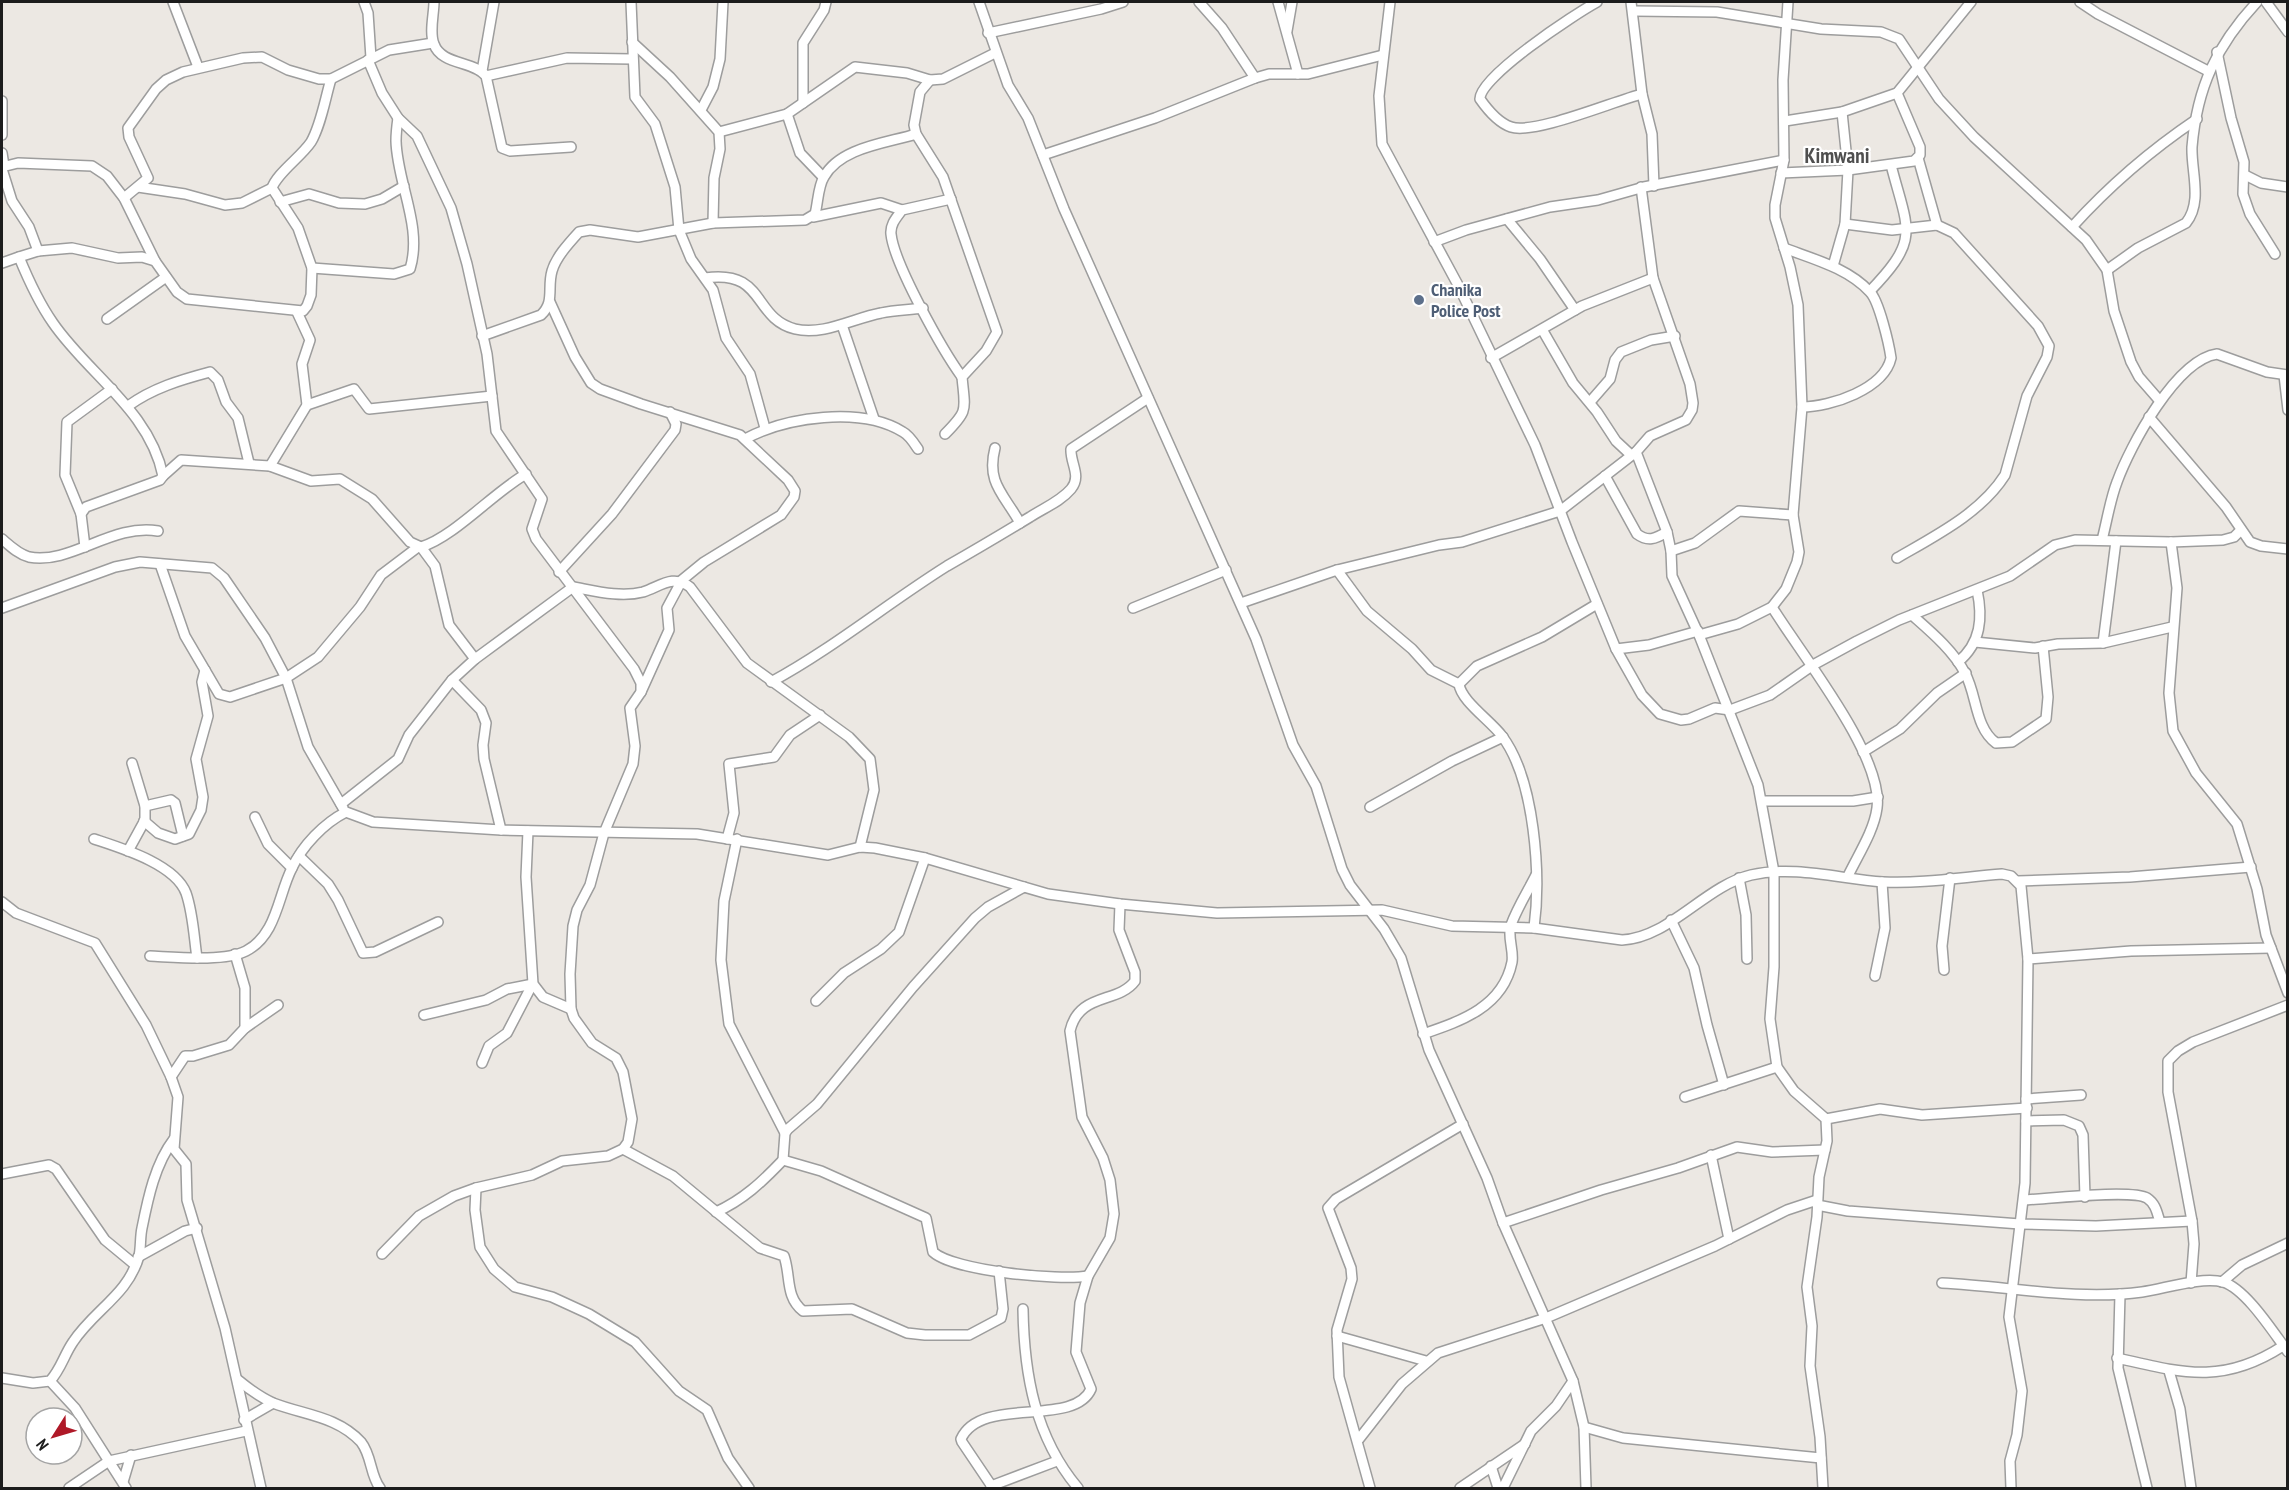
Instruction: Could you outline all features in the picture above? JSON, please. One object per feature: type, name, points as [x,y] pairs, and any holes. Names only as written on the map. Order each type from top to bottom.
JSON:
[{"type":"street","points":[[173,2],[198,67]]},
{"type":"street","points":[[364,2],[368,13],[369,59],[382,93],[398,118],[417,136],[451,208],[467,264],[483,336],[496,431],[542,499],[532,529],[559,572],[573,587],[634,669],[641,682],[641,692]]},
{"type":"street","points":[[434,2],[433,43],[437,50],[484,74],[567,58],[632,59]]},
{"type":"street","points":[[494,2],[484,74],[502,148],[510,151],[571,147]]},
{"type":"street","points":[[632,2],[635,97],[655,124],[675,187],[679,230],[691,259],[717,300],[726,338],[750,374],[765,428]]},
{"type":"street","points":[[701,110],[712,87],[720,59],[723,2]]},
{"type":"street","points":[[803,103],[803,43],[824,10],[826,2]]},
{"type":"street","points":[[979,2],[1008,85],[1028,118],[1064,209],[1263,657],[1293,744],[1316,786],[1342,869],[1366,909],[1389,936],[1401,958],[1424,1034],[1503,1223],[1573,1381],[1584,1427],[1586,1488]]},
{"type":"street","points":[[988,33],[1101,9],[1123,2]]},
{"type":"street","points":[[1199,2],[1222,28],[1255,78]]},
{"type":"street","points":[[1278,2],[1298,74]]},
{"type":"street","points":[[1287,33],[1292,2]]},
{"type":"street","points":[[1390,2],[1379,96],[1379,127],[1382,144],[1458,285],[1491,358],[1535,445],[1616,649],[1642,695],[1660,714],[1681,720],[1714,708],[1730,710],[1770,695],[1813,665],[1912,615],[2010,576],[2059,543],[2102,540],[2170,542],[2230,539],[2241,530]]},
{"type":"street","points":[[1597,2],[1551,31],[1503,69],[1483,87],[1480,99],[1507,125],[1520,128],[1549,124],[1642,94]]},
{"type":"street","points":[[1616,649],[1649,645],[1738,624],[1772,607],[1786,589],[1797,562],[1793,515],[1802,407],[1798,306],[1775,218],[1775,205],[1784,160],[1783,80],[1788,2]]},
{"type":"street","points":[[1785,121],[1842,112],[1897,93],[1971,2]]},
{"type":"street","points":[[2080,2],[2098,14],[2208,71]]},
{"type":"street","points":[[2107,270],[2138,248],[2186,223],[2191,216],[2194,196],[2192,147],[2208,71],[2232,29],[2257,2]]},
{"type":"street","points":[[2266,2],[2288,32]]},
{"type":"street","points":[[1654,186],[1652,134],[1642,94],[1632,6],[1788,21],[1821,29],[1881,32],[1899,39],[1928,86],[1974,136],[2086,240],[2107,270],[2124,346],[2139,377],[2159,400]]},
{"type":"street","points":[[632,42],[670,77],[719,132],[720,148],[714,178],[713,223]]},
{"type":"street","points":[[124,198],[146,182],[147,174],[129,137],[128,128],[156,89],[166,80],[198,67],[243,58],[262,57],[288,70],[319,79],[331,79],[388,50],[433,43]]},
{"type":"street","points":[[2217,52],[2245,175],[2243,194],[2250,214],[2275,254]]},
{"type":"street","points":[[719,132],[787,114],[855,67],[907,73],[930,80],[943,79],[995,53]]},
{"type":"street","points":[[1043,155],[1155,118],[1255,78],[1269,74],[1298,74],[1337,68],[1383,55]]},
{"type":"street","points":[[138,188],[185,194],[225,205],[242,203],[272,188],[276,180],[299,159],[312,139],[331,79]]},
{"type":"street","points":[[930,80],[920,92],[914,125],[916,134],[943,177],[997,332],[986,351],[962,377]]},
{"type":"street","points":[[1897,93],[1920,147],[1918,158],[1937,225]]},
{"type":"street","points":[[2,100],[2,135]]},
{"type":"street","points":[[1833,266],[1845,224],[1848,170],[1842,112]]},
{"type":"street","points":[[787,114],[800,153],[824,177]]},
{"type":"street","points":[[312,268],[394,274],[407,272],[414,255],[396,141],[398,118]]},
{"type":"street","points":[[2072,227],[2117,181],[2197,119]]},
{"type":"street","points":[[813,217],[824,177],[837,162],[874,143],[916,134]]},
{"type":"street","points":[[2,153],[2,167],[12,201],[29,227],[38,251]]},
{"type":"street","points":[[1781,173],[1848,170],[1891,165],[1918,158]]},
{"type":"street","points":[[1434,242],[1466,230],[1550,207],[1599,200],[1641,187],[1784,160]]},
{"type":"street","points":[[2,167],[18,163],[92,166],[107,176],[124,198],[155,261],[166,277],[187,299],[303,311],[307,306],[312,268],[298,228],[272,188]]},
{"type":"street","points":[[1870,291],[1901,256],[1907,227],[1891,165]]},
{"type":"street","points":[[2245,175],[2262,183],[2288,187]]},
{"type":"street","points":[[280,202],[309,194],[339,203],[365,204],[382,199],[404,186]]},
{"type":"street","points":[[1240,603],[1337,570],[1438,545],[1462,542],[1560,511],[1634,453],[1650,436],[1686,420],[1692,411],[1690,384],[1653,278],[1641,187]]},
{"type":"street","points":[[382,1254],[419,1216],[454,1196],[476,1188],[532,1175],[562,1161],[608,1155],[623,1149],[631,1132],[632,1119],[623,1072],[616,1058],[592,1043],[584,1034],[571,1009],[573,926],[577,910],[590,885],[604,833],[633,764],[635,746],[630,708],[641,692],[669,630],[666,608],[682,580],[704,562],[781,514],[794,497],[795,491],[788,480],[745,439],[714,425],[600,389],[591,383],[575,357],[550,302],[552,270],[579,232],[590,230],[638,237],[713,223],[788,221],[881,203],[902,210],[951,199]]},
{"type":"street","points":[[902,210],[893,223],[891,234],[903,271],[962,377],[965,406],[963,417],[945,434]]},
{"type":"street","points":[[1507,219],[1540,259],[1575,310]]},
{"type":"street","points":[[1845,224],[1873,230],[1937,225],[1954,233],[2038,326],[2049,346],[2027,396],[2005,475],[1999,484],[1976,508],[1897,558]]},
{"type":"street","points":[[2,263],[38,251],[72,248],[118,258],[142,257],[155,261]]},
{"type":"street","points":[[1784,248],[1833,266],[1870,291],[1879,310],[1890,349],[1889,366],[1873,383],[1838,402],[1826,406],[1802,407]]},
{"type":"street","points":[[19,257],[53,324],[128,406],[160,462],[163,476]]},
{"type":"street","points":[[705,279],[722,276],[748,286],[757,293],[769,315],[796,330],[842,325],[880,313],[923,308]]},
{"type":"street","points":[[107,319],[166,277]]},
{"type":"street","points":[[1491,358],[1543,331],[1575,310],[1653,278]]},
{"type":"street","points":[[483,336],[541,315],[550,302]]},
{"type":"street","points":[[270,466],[307,405],[302,364],[310,340],[297,312]]},
{"type":"street","points":[[842,325],[874,419]]},
{"type":"street","points":[[1543,331],[1573,383],[1590,402],[1616,441],[1634,453],[1667,532],[1671,551],[1670,573],[1730,710],[1752,767],[1762,801],[1774,872],[1774,967],[1770,1026],[1777,1067],[1794,1091],[1826,1119],[1827,1141],[1819,1177],[1807,1287],[1812,1326],[1811,1382],[1824,1488]]},
{"type":"street","points":[[1590,402],[1610,379],[1615,360],[1621,352],[1651,340],[1675,336]]},
{"type":"street","points":[[2102,540],[2116,484],[2150,417],[2159,400],[2193,366],[2211,354],[2224,355],[2286,375],[2288,410]]},
{"type":"street","points":[[128,406],[145,394],[170,382],[210,372],[218,380],[226,402],[238,418],[249,463]]},
{"type":"street","points":[[85,547],[81,514],[65,474],[68,422],[112,389]]},
{"type":"street","points":[[307,405],[354,389],[369,409],[492,396]]},
{"type":"street","points":[[771,682],[799,667],[949,566],[985,546],[1073,487],[1077,476],[1071,449],[1148,398]]},
{"type":"street","points":[[559,572],[612,514],[675,430],[676,424],[670,412]]},
{"type":"street","points":[[2150,417],[2226,507],[2241,530],[2256,544],[2288,549]]},
{"type":"street","points":[[745,439],[765,428],[828,418],[874,419],[905,432],[918,449]]},
{"type":"street","points":[[995,448],[991,464],[992,478],[1020,523]]},
{"type":"street","points":[[81,514],[86,507],[160,480],[181,460],[270,466],[311,481],[340,479],[372,499],[435,566],[449,625],[475,659]]},
{"type":"street","points":[[159,564],[185,636],[219,694],[230,697],[286,678],[318,657],[360,608],[381,575],[419,547],[467,519],[510,483],[526,474]]},
{"type":"street","points":[[1605,476],[1637,534],[1644,539],[1651,539],[1667,532]]},
{"type":"street","points":[[1671,551],[1695,543],[1739,511],[1793,515]]},
{"type":"street","points":[[2,539],[15,551],[30,557],[52,555],[85,547],[141,528],[158,531]]},
{"type":"street","points":[[2103,643],[2116,542]]},
{"type":"street","points":[[2170,542],[2177,588],[2172,627],[2169,693],[2174,731],[2196,773],[2237,824],[2251,867],[2271,948],[2288,993]]},
{"type":"street","points":[[2,608],[115,567],[140,562],[212,568],[224,578],[265,638],[286,678],[308,747],[343,808],[373,822],[528,831],[697,834],[828,855],[860,847],[925,858],[1048,894],[1120,904],[1216,913],[1366,909],[1397,912],[1452,926],[1534,928],[1596,938],[1633,940],[1671,920],[1726,884],[1739,878],[1774,872],[1848,876],[1882,882],[2002,874],[2018,881],[2130,877],[2251,867]]},
{"type":"street","points":[[1133,608],[1226,570]]},
{"type":"street","points":[[1337,570],[1367,611],[1412,649],[1431,670],[1459,684],[1466,698],[1503,737],[1518,766],[1535,843],[1537,874],[1534,928]]},
{"type":"street","points":[[150,956],[197,958],[235,954],[247,950],[272,924],[292,868],[299,856],[343,808],[398,759],[410,735],[452,680],[475,659],[573,587],[630,594],[671,580],[682,580],[690,587],[747,663],[849,737],[870,759],[874,790],[860,847]]},
{"type":"street","points":[[1958,662],[1970,651],[1981,621],[1977,590]]},
{"type":"street","points":[[1459,684],[1478,666],[1542,637],[1597,604]]},
{"type":"street","points":[[1772,607],[1797,647],[1813,665],[1863,752],[1878,797],[1874,820],[1848,876]]},
{"type":"street","points":[[1912,615],[1966,673],[1985,733],[1996,743],[2012,742],[2046,719],[2048,697],[2043,646]]},
{"type":"street","points":[[1975,642],[2029,649],[2043,646],[2103,643],[2172,627]]},
{"type":"street","points":[[144,821],[167,838],[174,839],[183,836],[192,829],[203,797],[196,759],[208,716],[202,682],[205,670]]},
{"type":"street","points":[[1863,752],[1900,729],[1937,693],[1966,673]]},
{"type":"street","points":[[452,680],[481,710],[486,723],[484,759],[501,830]]},
{"type":"street","points":[[716,1212],[735,1203],[750,1192],[783,1160],[785,1133],[734,1038],[727,1015],[721,960],[724,901],[734,813],[729,764],[774,757],[790,735],[820,715]]},
{"type":"street","points":[[1370,807],[1452,761],[1503,737]]},
{"type":"street","points":[[128,851],[144,821],[146,806],[132,763]]},
{"type":"street","points":[[1762,801],[1853,801],[1878,797]]},
{"type":"street","points":[[146,806],[171,800],[175,803],[183,836]]},
{"type":"street","points":[[255,817],[268,844],[292,868]]},
{"type":"street","points":[[482,1063],[489,1046],[507,1033],[533,985],[526,877],[528,831]]},
{"type":"street","points":[[94,839],[128,851],[177,878],[185,892],[197,958]]},
{"type":"street","points":[[299,856],[328,884],[363,953],[375,952],[438,922]]},
{"type":"street","points":[[816,1001],[844,973],[886,945],[899,932],[925,858]]},
{"type":"street","points":[[1424,1034],[1483,1008],[1494,999],[1503,985],[1512,960],[1510,927],[1537,874]]},
{"type":"street","points":[[1739,878],[1746,915],[1747,959]]},
{"type":"street","points":[[1944,970],[1942,946],[1950,878]]},
{"type":"street","points":[[2011,1488],[2010,1461],[2017,1435],[2022,1391],[2009,1317],[2024,1200],[2027,1104],[2028,958],[2024,904],[2018,881]]},
{"type":"street","points":[[1875,976],[1885,928],[1882,882]]},
{"type":"street","points":[[785,1133],[817,1104],[913,987],[975,918],[988,907],[1024,886]]},
{"type":"street","points":[[2,902],[16,913],[96,943],[146,1024],[171,1077],[178,1097],[174,1149],[186,1164],[187,1200],[197,1228],[238,1380],[246,1431],[261,1488]]},
{"type":"street","points":[[1057,1461],[992,1487],[962,1443],[961,1436],[996,1415],[1072,1405],[1088,1395],[1091,1389],[1076,1352],[1080,1303],[1088,1276],[1110,1238],[1114,1214],[1110,1180],[1082,1117],[1070,1031],[1073,1019],[1089,1004],[1127,988],[1135,981],[1135,972],[1119,930],[1120,904]]},
{"type":"street","points":[[1671,920],[1694,968],[1711,1044],[1724,1085]]},
{"type":"street","points":[[2028,958],[2131,951],[2271,948]]},
{"type":"street","points":[[235,954],[245,988],[245,1028]]},
{"type":"street","points":[[533,985],[543,997],[571,1009]]},
{"type":"street","points":[[424,1015],[486,1000],[507,988],[533,985]]},
{"type":"street","points":[[171,1077],[185,1056],[193,1056],[229,1045],[245,1028],[278,1005]]},
{"type":"street","points":[[2191,1283],[2194,1244],[2192,1221],[2168,1092],[2168,1061],[2193,1041],[2215,1031],[2254,1020],[2288,1005]]},
{"type":"street","points":[[1684,1097],[1777,1067]]},
{"type":"street","points":[[1826,1119],[1880,1109],[1922,1115],[2027,1104],[2081,1095]]},
{"type":"street","points":[[2026,1121],[2064,1120],[2079,1126],[2083,1135],[2085,1197]]},
{"type":"street","points":[[1370,1488],[1359,1440],[1342,1393],[1337,1336],[1339,1318],[1352,1279],[1351,1268],[1329,1214],[1330,1204],[1463,1124]]},
{"type":"street","points":[[2,1378],[33,1383],[50,1381],[60,1370],[73,1342],[125,1287],[136,1261],[141,1230],[156,1173],[162,1155],[174,1139]]},
{"type":"street","points":[[1503,1223],[1737,1147],[1772,1152],[1825,1150]]},
{"type":"street","points":[[623,1149],[673,1176],[760,1248],[784,1256],[788,1266],[790,1295],[803,1311],[852,1309],[907,1333],[969,1335],[1001,1318],[1003,1309],[999,1271]]},
{"type":"street","points":[[1711,1155],[1729,1239]]},
{"type":"street","points":[[783,1160],[821,1171],[926,1218],[930,1245],[937,1256],[951,1262],[1043,1276],[1088,1276]]},
{"type":"street","points":[[2,1174],[49,1165],[56,1169],[105,1240],[136,1261]]},
{"type":"street","points":[[476,1188],[475,1210],[480,1247],[494,1269],[515,1287],[552,1297],[590,1314],[635,1342],[679,1391],[707,1410],[728,1458],[749,1488]]},
{"type":"street","points":[[2024,1200],[2144,1197],[2152,1203],[2160,1222]]},
{"type":"street","points":[[1359,1440],[1402,1384],[1426,1361],[1452,1347],[1546,1318],[1729,1239],[1787,1210],[1817,1203],[1848,1211],[2020,1224],[2096,1226],[2192,1221]]},
{"type":"street","points":[[136,1261],[185,1232],[197,1228]]},
{"type":"street","points":[[2223,1282],[2242,1265],[2288,1243]]},
{"type":"street","points":[[1942,1283],[2120,1294],[2191,1283],[2223,1282],[2243,1296],[2285,1349],[2238,1369],[2189,1374],[2117,1358]]},
{"type":"street","points":[[2120,1294],[2117,1358],[2120,1380],[2147,1488]]},
{"type":"street","points":[[1023,1308],[1025,1356],[1035,1411],[1057,1461],[1078,1488]]},
{"type":"street","points":[[1337,1336],[1426,1361]]},
{"type":"street","points":[[2169,1371],[2180,1409],[2191,1488]]},
{"type":"street","points":[[238,1380],[254,1393],[273,1403],[323,1417],[358,1440],[370,1457],[380,1488]]},
{"type":"street","points":[[50,1381],[68,1398],[125,1485]]},
{"type":"street","points":[[1503,1488],[1531,1431],[1556,1406],[1573,1381]]},
{"type":"street","points":[[244,1420],[273,1403]]},
{"type":"street","points":[[1584,1427],[1623,1438],[1821,1458]]},
{"type":"street","points":[[69,1488],[109,1461],[246,1431]]},
{"type":"street","points":[[1460,1488],[1525,1444]]},
{"type":"street","points":[[125,1485],[131,1455]]},
{"type":"street","points":[[1491,1466],[1498,1488]]},
{"type":"place","name":"Chanika Police Post","points":[[1419,300]]},
{"type":"district","name":"Kimwani","points":[[1837,156]]}]
